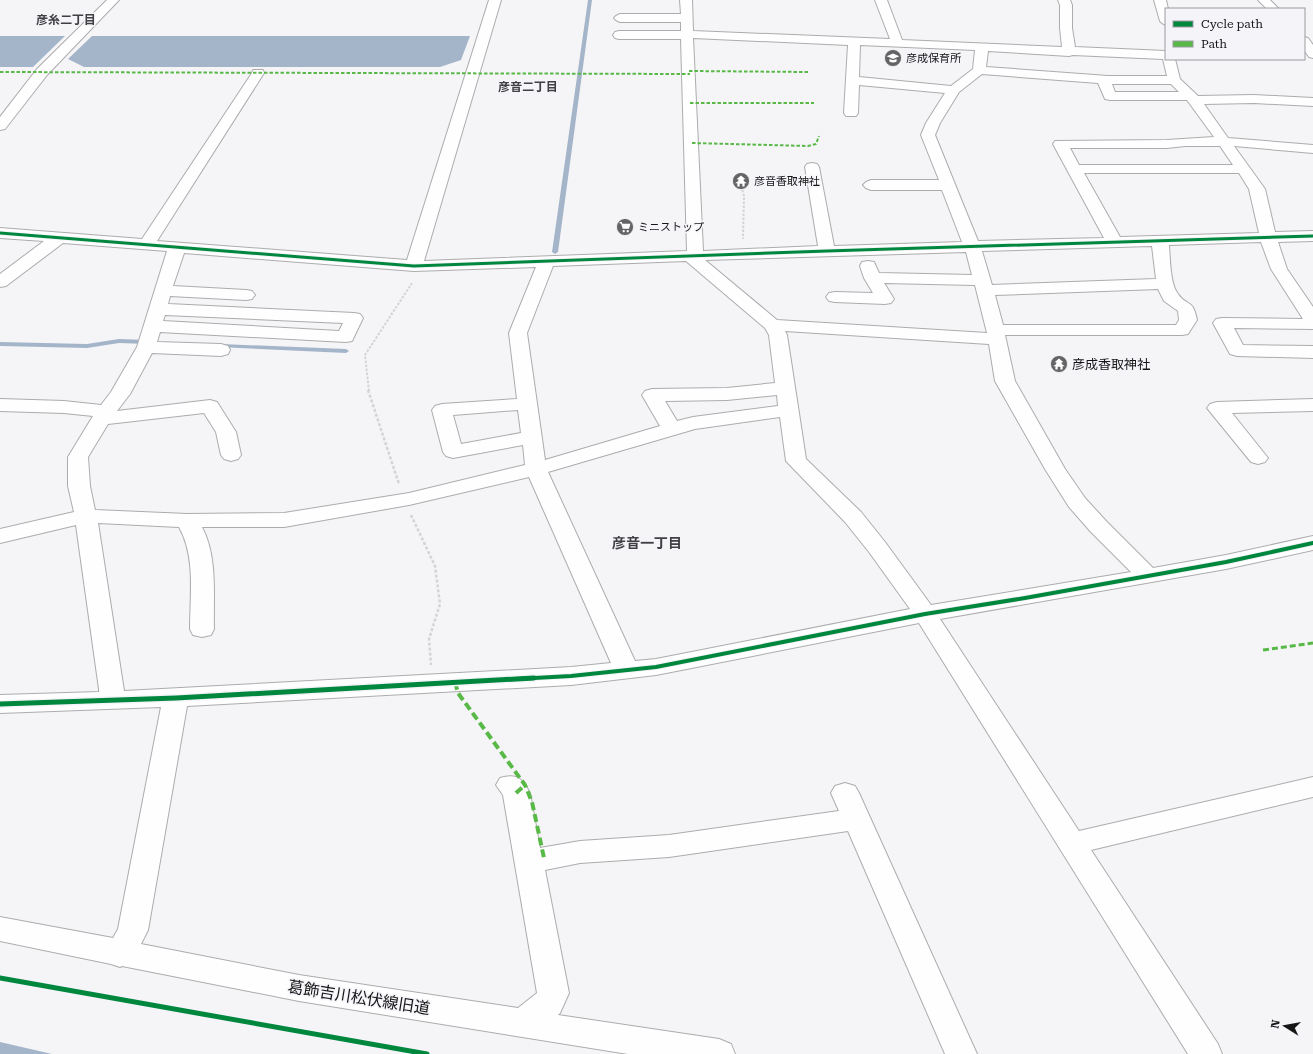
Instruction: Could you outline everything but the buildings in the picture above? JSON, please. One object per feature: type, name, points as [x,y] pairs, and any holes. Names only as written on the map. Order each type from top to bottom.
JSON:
[{"type":"street","points":[[0,126],[42,72],[113,0]]},
{"type":"street","points":[[414,272],[495,0]]},
{"type":"street","points":[[686,0],[692,255],[772,325],[778,335],[796,461],[853,517],[877,547],[925,614],[1206,1054]]},
{"type":"street","points":[[881,0],[898,44]]},
{"type":"street","points":[[1064,0],[1066,5],[1066,28],[1069,52]]},
{"type":"street","points":[[1160,0],[1165,18]]},
{"type":"street","points":[[1264,0],[1272,8]]},
{"type":"street","points":[[687,18],[620,15],[619,38],[688,35],[1165,55]]},
{"type":"street","points":[[851,113],[854,42]]},
{"type":"street","points":[[1305,43],[1313,55]]},
{"type":"street","points":[[979,70],[982,47]]},
{"type":"street","points":[[1169,60],[1174,80],[1193,98],[1257,189],[1268,238],[1279,269],[1313,320]]},
{"type":"street","points":[[1148,576],[1077,502],[1055,469],[1005,381],[996,334],[975,253],[928,135],[933,123],[954,90],[979,70],[1103,79],[1174,80]]},
{"type":"street","points":[[146,245],[258,73]]},
{"type":"street","points":[[1103,79],[1110,96],[1254,99],[1313,102]]},
{"type":"street","points":[[852,80],[954,90]]},
{"type":"street","points":[[1115,242],[1060,144],[1167,144],[1179,142],[1224,141],[1313,149]]},
{"type":"street","points":[[812,167],[827,251]]},
{"type":"street","points":[[1073,169],[1244,169]]},
{"type":"street","points":[[870,185],[947,185]]},
{"type":"street","points":[[0,233],[177,247],[414,272],[547,261],[692,255],[1313,236]]},
{"type":"street","points":[[0,282],[59,238]]},
{"type":"street","points":[[772,325],[946,337],[996,334],[1182,330],[1188,320],[1186,309],[1170,297],[1165,284],[1160,241]]},
{"type":"street","points":[[110,701],[112,689],[86,516],[79,486],[78,457],[120,394],[146,347],[177,247]]},
{"type":"street","points":[[835,297],[885,299],[872,278],[864,250]]},
{"type":"street","points":[[547,261],[518,333],[536,468],[627,670]]},
{"type":"street","points":[[872,278],[984,285],[1165,284]]},
{"type":"street","points":[[158,309],[246,294]]},
{"type":"street","points":[[158,309],[354,318],[346,337],[158,309]]},
{"type":"street","points":[[1313,324],[1222,323],[1238,350],[1313,352]]},
{"type":"street","points":[[146,347],[221,350]]},
{"type":"street","points":[[671,429],[652,395],[727,394],[787,399]]},
{"type":"street","points":[[0,536],[86,516],[187,521],[284,520],[404,500],[536,468],[671,429],[787,399]]},
{"type":"street","points":[[527,404],[442,410],[453,452],[532,437]]},
{"type":"street","points":[[0,405],[64,407],[104,416],[210,406],[226,432],[231,455]]},
{"type":"street","points":[[1258,458],[1217,408],[1313,405]]},
{"type":"street","points":[[187,521],[197,539],[201,557],[202,629]]},
{"type":"street","points":[[0,704],[176,698],[563,676],[656,667],[724,655],[925,614],[1025,598],[1226,562],[1313,543]]},
{"type":"street","points":[[120,954],[133,930],[176,698]]},
{"type":"street","points":[[510,785],[516,793],[553,993],[549,1003],[522,1024]]},
{"type":"street","points":[[1072,844],[1313,787]]},
{"type":"street","points":[[529,861],[580,852],[669,846],[851,806],[961,1054]]},
{"type":"street","name":"葛飾吉川松伏線旧道","points":[[0,929],[120,954],[299,988],[719,1054]]},
{"type":"path","points":[[741,186],[744,196],[743,254]]},
{"type":"path","points":[[414,272],[365,355],[368,389],[404,500],[436,566],[440,604],[429,639],[433,683]]},
{"type":"water","points":[[0,36],[65,36],[33,67],[0,67]]},
{"type":"water","points":[[92,36],[470,36],[461,60],[440,67],[84,67],[68,59]]},
{"type":"water","points":[[0,1042],[52,1054],[0,1054]]},
{"type":"waterway","points":[[555,252],[590,0]]},
{"type":"waterway","points":[[0,344],[87,346],[119,341],[147,342]]},
{"type":"waterway","points":[[220,346],[346,351]]},
{"type":"marked path","points":[[689,71],[808,72]]},
{"type":"marked path","points":[[0,72],[690,74]]},
{"type":"marked path","points":[[690,103],[814,103]]},
{"type":"marked path","points":[[692,143],[808,146],[816,144],[819,136]]},
{"type":"marked path","points":[[1263,650],[1313,643]]},
{"type":"marked path","points":[[455,682],[458,693],[525,785],[532,802],[544,858]]},
{"type":"marked path","points":[[516,793],[525,785]]},
{"type":"cycle path","points":[[0,233],[414,266],[827,251],[1313,236]]},
{"type":"cycle path","points":[[0,704],[176,698],[571,676],[656,667],[925,614],[1025,598],[1226,562],[1313,543]]},
{"type":"cycle path","points":[[0,978],[427,1054]]},
{"type":"place","name":"彦成保育所","points":[[893,58]]},
{"type":"place","name":"彦音香取神社","points":[[741,181]]},
{"type":"place","name":"ミニストップ","points":[[625,227]]},
{"type":"place","name":"彦成香取神社","points":[[1059,364]]},
{"type":"district","name":"彦糸二丁目","points":[[66,20]]},
{"type":"district","name":"彦音二丁目","points":[[528,87]]},
{"type":"district","name":"彦音一丁目","points":[[647,543]]}]
